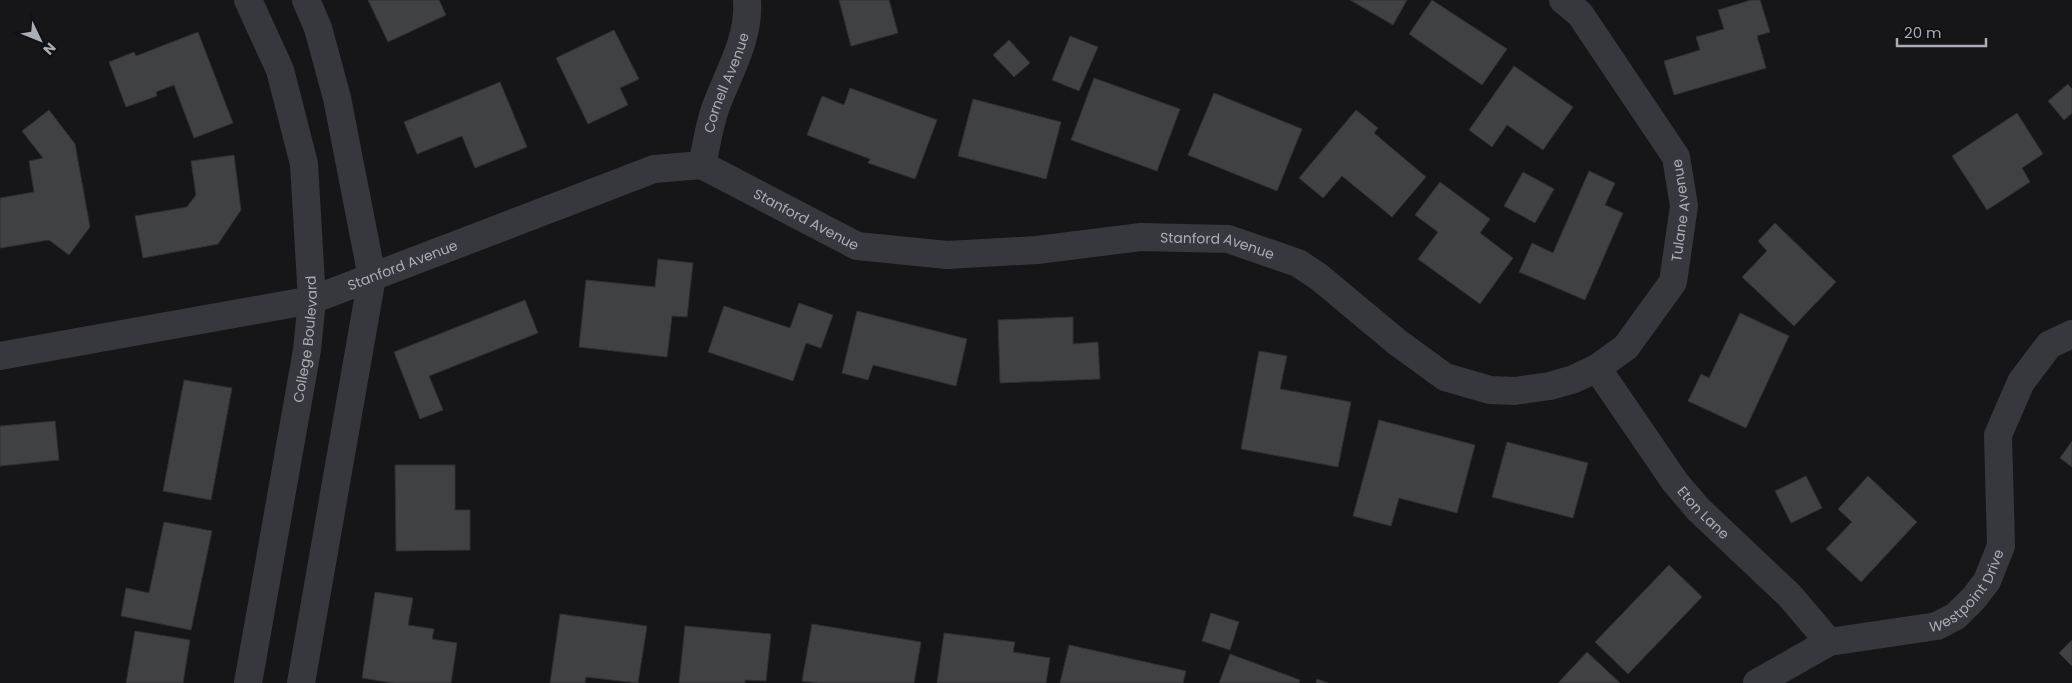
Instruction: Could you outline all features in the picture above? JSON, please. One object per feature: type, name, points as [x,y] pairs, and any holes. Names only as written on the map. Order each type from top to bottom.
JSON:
[{"type":"street","name":"College Boulevard","points":[[248,0],[280,70],[304,164],[312,300],[307,350],[248,683]]},
{"type":"street","points":[[300,683],[372,277],[336,98],[318,28],[306,0]]},
{"type":"street","name":"Cornell Avenue","points":[[702,165],[715,111],[742,43],[748,17],[747,0]]},
{"type":"street","name":"Tulane Avenue","points":[[1564,0],[1580,14],[1676,157],[1684,206],[1673,282],[1626,346],[1597,368]]},
{"type":"street","name":"Stanford Avenue","points":[[0,356],[312,300],[654,170],[702,165],[857,246],[947,255],[1037,250],[1141,236],[1228,239],[1298,263],[1319,276],[1397,342],[1445,377],[1468,386],[1490,390],[1515,391],[1550,386],[1574,379],[1597,368]]},
{"type":"street","name":"Westpoint Drive","points":[[1757,683],[1829,642],[1937,626],[1956,616],[1974,598],[1987,581],[2001,546],[1998,435],[2021,382],[2049,345],[2072,334]]},
{"type":"street","name":"Eton Lane","points":[[1597,368],[1675,482],[1698,509],[1790,596],[1829,642]]},
{"type":"building","points":[[368,0],[439,0],[446,15],[388,42]]},
{"type":"building","points":[[839,0],[889,0],[898,33],[851,46]]},
{"type":"building","points":[[1350,0],[1407,0],[1393,25]]},
{"type":"building","points":[[1432,0],[1507,49],[1482,85],[1409,34]]},
{"type":"building","points":[[1751,0],[1760,0],[1770,32],[1757,36],[1766,68],[1674,95],[1664,61],[1700,50],[1696,37],[1724,29],[1718,10]]},
{"type":"building","points":[[614,30],[639,79],[620,88],[628,105],[588,124],[556,58]]},
{"type":"building","points":[[198,32],[233,123],[194,138],[174,85],[156,92],[157,96],[126,107],[109,62],[134,52],[136,56]]},
{"type":"building","points":[[1070,36],[1098,47],[1079,91],[1052,80]]},
{"type":"building","points":[[1009,40],[1030,63],[1014,77],[993,55]]},
{"type":"building","points":[[1514,66],[1573,107],[1543,150],[1507,125],[1492,147],[1469,130]]},
{"type":"building","points":[[1094,78],[1180,109],[1157,171],[1071,140]]},
{"type":"building","points":[[500,82],[527,147],[475,168],[462,136],[417,154],[404,122]]},
{"type":"building","points":[[2068,84],[2072,89],[2072,113],[2064,120],[2048,101]]},
{"type":"building","points":[[850,88],[937,120],[915,179],[868,163],[870,159],[807,135],[822,96],[844,105]]},
{"type":"building","points":[[1214,93],[1302,129],[1277,191],[1188,155]]},
{"type":"building","points":[[973,99],[1061,122],[1046,179],[958,156]]},
{"type":"building","points":[[49,110],[75,144],[90,227],[69,255],[49,240],[0,248],[0,198],[34,192],[29,161],[43,158],[22,131]]},
{"type":"building","points":[[1356,110],[1378,128],[1374,133],[1426,177],[1392,217],[1342,176],[1323,198],[1299,178]]},
{"type":"building","points":[[2017,113],[2043,154],[2022,168],[2030,182],[1987,210],[1952,156]]},
{"type":"building","points":[[234,155],[241,210],[218,244],[143,258],[135,216],[187,207],[196,195],[191,161]]},
{"type":"building","points":[[1589,171],[1615,183],[1605,205],[1623,213],[1585,300],[1519,272],[1532,243],[1553,253]]},
{"type":"building","points":[[1523,172],[1554,189],[1535,223],[1504,206]]},
{"type":"building","points":[[1440,182],[1490,219],[1480,233],[1513,258],[1480,304],[1418,259],[1438,232],[1415,215]]},
{"type":"building","points":[[1775,223],[1836,282],[1794,326],[1742,277],[1767,251],[1758,241]]},
{"type":"building","points":[[658,259],[693,263],[687,317],[672,316],[667,357],[579,347],[586,280],[655,287]]},
{"type":"building","points":[[525,300],[538,333],[429,376],[443,410],[420,419],[394,352]]},
{"type":"building","points":[[799,303],[833,315],[821,348],[806,343],[793,381],[708,352],[724,306],[790,328]]},
{"type":"building","points":[[857,311],[967,339],[956,386],[873,365],[868,380],[842,373]]},
{"type":"building","points":[[1740,313],[1789,336],[1746,428],[1688,401],[1701,374],[1709,378]]},
{"type":"building","points":[[1073,317],[1073,344],[1098,342],[1100,379],[1000,383],[998,320]]},
{"type":"building","points":[[1259,351],[1287,356],[1280,389],[1351,402],[1338,467],[1241,449]]},
{"type":"building","points":[[184,380],[232,388],[211,500],[163,491]]},
{"type":"building","points":[[1379,420],[1475,445],[1457,513],[1399,498],[1391,526],[1353,516]]},
{"type":"building","points":[[55,421],[59,460],[0,466],[0,426]]},
{"type":"building","points":[[2072,441],[2072,467],[2060,458]]},
{"type":"building","points":[[1507,442],[1588,463],[1573,518],[1492,497]]},
{"type":"building","points":[[395,465],[455,465],[455,510],[470,510],[470,550],[396,551]]},
{"type":"building","points":[[1806,476],[1822,508],[1791,523],[1775,491]]},
{"type":"building","points":[[1868,476],[1917,522],[1861,582],[1826,549],[1852,522],[1838,509]]},
{"type":"building","points":[[164,522],[212,531],[191,630],[121,616],[126,588],[149,593]]},
{"type":"building","points":[[1669,565],[1702,597],[1628,674],[1595,642]]},
{"type":"building","points":[[375,592],[413,598],[408,625],[434,629],[432,639],[457,643],[451,683],[393,683],[362,678]]},
{"type":"building","points":[[1211,613],[1239,622],[1230,650],[1202,641]]},
{"type":"building","points":[[560,614],[647,626],[638,683],[586,677],[585,683],[550,683]]},
{"type":"building","points":[[812,624],[921,642],[914,683],[818,683],[802,681]]},
{"type":"building","points":[[685,626],[771,634],[766,681],[745,680],[745,683],[679,683]]},
{"type":"building","points":[[135,631],[190,640],[183,683],[126,683]]},
{"type":"building","points":[[944,633],[1015,642],[1013,652],[1050,658],[1046,683],[937,683]]},
{"type":"building","points":[[2072,640],[2072,666],[2059,653]]},
{"type":"building","points":[[1069,645],[1186,671],[1183,683],[1060,683]]},
{"type":"building","points":[[1587,652],[1620,683],[1558,683]]},
{"type":"building","points":[[1230,654],[1300,680],[1299,683],[1219,683]]},
{"type":"building","points":[[1317,679],[1328,683],[1316,683]]}]
